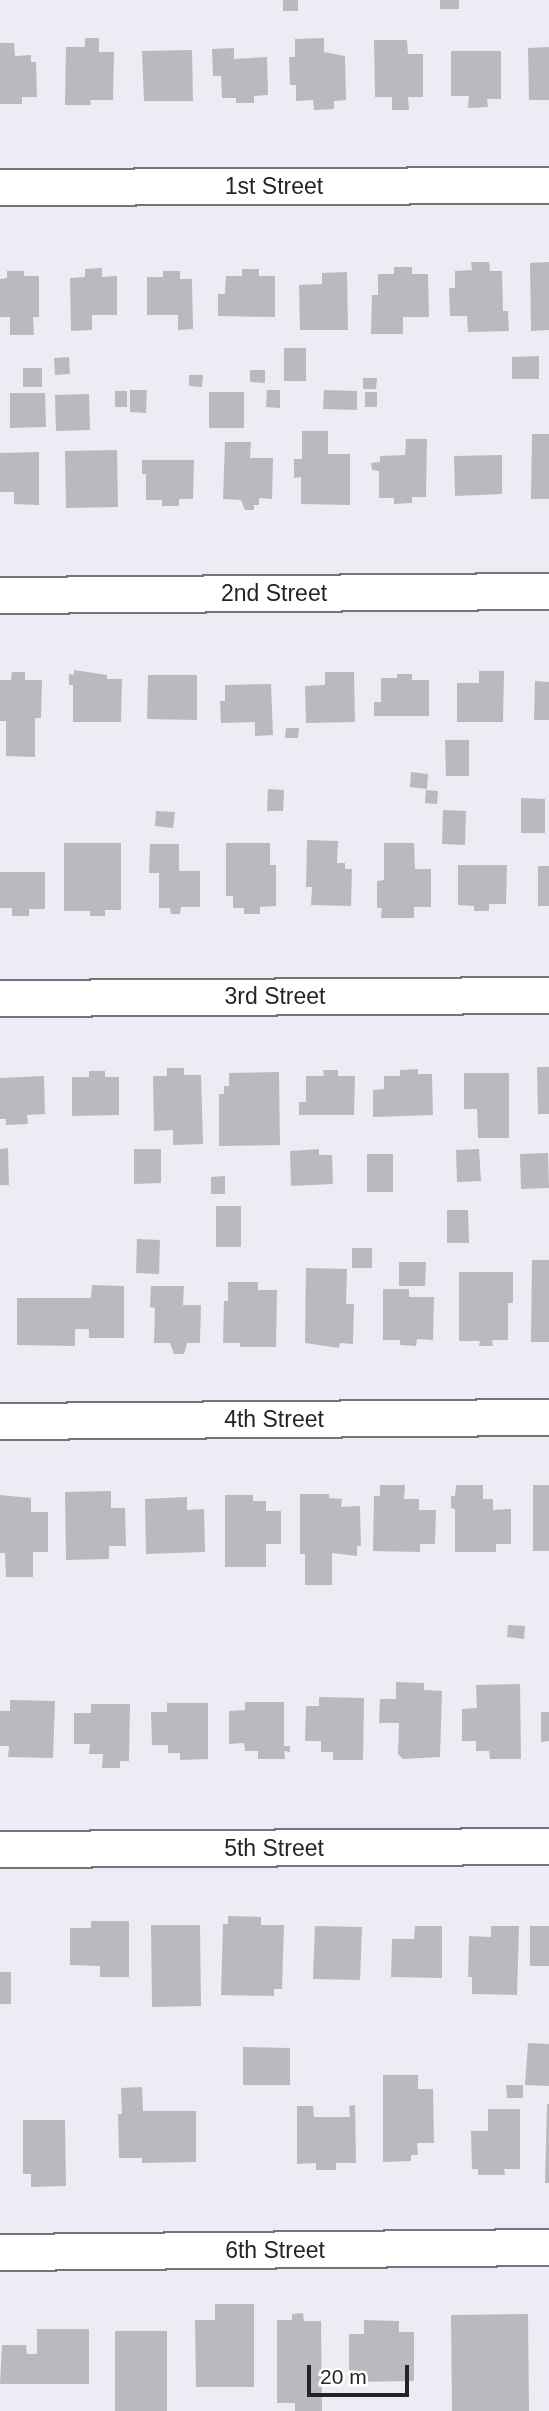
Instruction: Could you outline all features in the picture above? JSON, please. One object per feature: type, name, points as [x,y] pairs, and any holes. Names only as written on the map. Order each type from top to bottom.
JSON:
[{"type":"street","name":"1st Street","points":[[0,187],[549,184]]},
{"type":"street","name":"2nd Street","points":[[0,594],[549,591]]},
{"type":"street","name":"3rd Street","points":[[0,998],[549,995]]},
{"type":"street","name":"4th Street","points":[[0,1421],[549,1417]]},
{"type":"street","name":"5th Street","points":[[0,1849],[549,1846]]},
{"type":"street","name":"6th Street","points":[[0,2252],[549,2247]]},
{"type":"building","points":[[283,0],[298,0],[298,11],[283,11]]},
{"type":"building","points":[[440,0],[459,0],[459,9],[440,9]]},
{"type":"building","points":[[85,38],[99,38],[99,52],[114,52],[113,100],[90,100],[91,105],[65,105],[66,47],[85,47]]},
{"type":"building","points":[[324,38],[324,52],[345,56],[346,100],[334,101],[334,109],[314,110],[313,100],[296,101],[296,85],[290,85],[289,57],[295,57],[295,39]]},
{"type":"building","points":[[374,40],[407,40],[408,54],[423,54],[423,97],[408,97],[409,110],[392,110],[392,97],[375,97]]},
{"type":"building","points":[[0,43],[14,43],[15,56],[31,55],[31,62],[36,62],[37,97],[22,97],[22,104],[0,104]]},
{"type":"building","points":[[549,47],[549,100],[529,100],[528,48]]},
{"type":"building","points":[[234,48],[234,59],[267,57],[268,95],[254,96],[254,103],[236,103],[236,98],[222,98],[221,76],[213,76],[212,49]]},
{"type":"building","points":[[192,50],[193,101],[144,101],[142,51]]},
{"type":"building","points":[[451,51],[501,51],[501,99],[487,99],[488,107],[468,108],[469,96],[451,96]]},
{"type":"building","points":[[471,262],[489,262],[490,271],[502,271],[503,311],[508,311],[509,331],[468,332],[467,316],[450,316],[449,288],[455,288],[455,271],[472,270]]},
{"type":"building","points":[[549,262],[549,330],[531,331],[530,263]]},
{"type":"building","points":[[394,267],[412,267],[412,274],[428,274],[429,317],[403,317],[403,334],[371,334],[372,295],[378,295],[378,274],[394,274]]},
{"type":"building","points":[[102,268],[102,277],[117,276],[117,315],[92,315],[92,330],[71,331],[70,278],[85,277],[85,269]]},
{"type":"building","points":[[242,269],[259,269],[259,276],[275,276],[275,317],[218,316],[218,294],[225,294],[226,276],[242,276]]},
{"type":"building","points":[[7,271],[24,271],[24,276],[39,276],[39,317],[33,317],[34,335],[10,335],[10,317],[0,317],[0,279],[7,278]]},
{"type":"building","points":[[163,271],[180,271],[180,279],[192,279],[193,329],[178,330],[178,315],[147,315],[147,277],[163,277]]},
{"type":"building","points":[[347,272],[348,330],[300,330],[299,285],[322,284],[322,273]]},
{"type":"building","points":[[284,348],[306,348],[306,381],[284,381]]},
{"type":"building","points":[[539,356],[539,379],[512,379],[512,357]]},
{"type":"building","points":[[69,357],[70,374],[55,375],[54,358]]},
{"type":"building","points":[[23,368],[42,368],[42,387],[23,387]]},
{"type":"building","points":[[250,370],[265,370],[265,383],[250,382]]},
{"type":"building","points":[[189,375],[203,375],[202,387],[189,386]]},
{"type":"building","points":[[363,378],[377,378],[376,389],[363,389]]},
{"type":"building","points":[[130,390],[147,390],[146,413],[130,412]]},
{"type":"building","points":[[267,390],[280,390],[280,408],[266,407]]},
{"type":"building","points":[[324,390],[357,391],[357,410],[323,409]]},
{"type":"building","points":[[115,391],[127,391],[127,407],[115,407]]},
{"type":"building","points":[[209,392],[244,392],[244,428],[209,428]]},
{"type":"building","points":[[365,392],[377,392],[377,407],[365,407]]},
{"type":"building","points":[[10,393],[45,393],[46,427],[10,428]]},
{"type":"building","points":[[89,394],[90,430],[56,431],[55,395]]},
{"type":"building","points":[[302,431],[328,431],[328,454],[350,454],[350,505],[301,504],[301,477],[294,478],[294,459],[302,459]]},
{"type":"building","points":[[532,434],[549,434],[549,499],[531,499]]},
{"type":"building","points":[[406,439],[427,439],[426,497],[412,497],[412,503],[394,504],[394,498],[379,498],[379,471],[372,470],[371,463],[380,462],[380,456],[405,455]]},
{"type":"building","points":[[225,442],[251,442],[250,458],[273,458],[272,499],[259,498],[259,505],[254,505],[254,510],[245,510],[241,500],[223,499]]},
{"type":"building","points":[[117,450],[118,507],[66,508],[65,451]]},
{"type":"building","points":[[39,452],[39,505],[14,504],[14,492],[0,492],[0,453]]},
{"type":"building","points":[[502,455],[502,494],[455,496],[454,456]]},
{"type":"building","points":[[142,460],[194,460],[193,499],[179,499],[179,506],[162,506],[162,500],[146,500],[146,474],[142,474]]},
{"type":"building","points":[[74,670],[107,675],[107,679],[122,679],[121,722],[73,722],[73,685],[69,685],[69,674],[74,675]]},
{"type":"building","points":[[479,671],[504,671],[503,722],[457,722],[457,683],[479,683]]},
{"type":"building","points":[[12,672],[25,672],[25,680],[42,680],[41,718],[35,718],[35,757],[6,756],[6,721],[0,721],[0,680],[11,680]]},
{"type":"building","points":[[325,672],[354,672],[355,722],[306,723],[305,686],[325,685]]},
{"type":"building","points":[[397,674],[412,674],[412,680],[429,680],[429,716],[374,716],[374,702],[381,702],[381,678],[397,678]]},
{"type":"building","points":[[148,675],[197,675],[197,720],[147,719]]},
{"type":"building","points":[[535,681],[549,682],[549,720],[534,720]]},
{"type":"building","points":[[271,684],[273,735],[255,736],[255,722],[221,723],[220,701],[225,701],[225,685]]},
{"type":"building","points":[[286,728],[299,728],[298,738],[285,738]]},
{"type":"building","points":[[445,740],[469,740],[469,776],[446,776]]},
{"type":"building","points":[[411,772],[428,774],[427,789],[410,787]]},
{"type":"building","points":[[268,789],[284,790],[283,811],[267,811]]},
{"type":"building","points":[[426,790],[438,791],[437,804],[425,803]]},
{"type":"building","points":[[521,798],[545,799],[545,833],[521,833]]},
{"type":"building","points":[[443,810],[466,811],[465,845],[442,844]]},
{"type":"building","points":[[156,811],[175,812],[173,828],[155,826]]},
{"type":"building","points":[[307,840],[338,841],[337,863],[345,863],[345,869],[352,869],[351,906],[311,905],[312,887],[306,887]]},
{"type":"building","points":[[64,843],[121,843],[121,910],[105,910],[105,916],[90,916],[90,911],[64,911]]},
{"type":"building","points":[[226,843],[270,843],[270,865],[276,865],[276,906],[260,907],[260,914],[244,914],[244,908],[233,908],[233,896],[226,896]]},
{"type":"building","points":[[384,843],[414,843],[415,869],[431,869],[431,907],[414,907],[414,918],[381,918],[382,908],[377,908],[377,881],[384,880]]},
{"type":"building","points":[[150,844],[179,844],[179,871],[200,871],[200,907],[181,907],[180,914],[171,914],[170,908],[159,908],[159,873],[149,873]]},
{"type":"building","points":[[458,865],[507,865],[506,904],[489,904],[489,911],[474,911],[474,906],[458,905]]},
{"type":"building","points":[[538,866],[549,866],[549,906],[538,906]]},
{"type":"building","points":[[0,872],[45,872],[45,909],[29,909],[29,916],[12,916],[12,908],[0,908]]},
{"type":"building","points":[[537,1067],[549,1067],[549,1114],[538,1114]]},
{"type":"building","points":[[167,1068],[184,1068],[184,1075],[201,1075],[203,1144],[173,1145],[173,1130],[154,1131],[153,1076],[167,1076]]},
{"type":"building","points":[[418,1069],[418,1074],[432,1074],[433,1115],[373,1117],[373,1090],[384,1089],[384,1076],[400,1076],[400,1070]]},
{"type":"building","points":[[323,1070],[338,1070],[338,1076],[355,1076],[354,1115],[299,1115],[299,1102],[306,1102],[306,1076],[324,1076]]},
{"type":"building","points":[[89,1071],[105,1071],[105,1077],[119,1077],[119,1115],[72,1116],[72,1077],[89,1077]]},
{"type":"building","points":[[279,1072],[280,1145],[219,1146],[219,1094],[224,1094],[224,1086],[229,1086],[229,1073]]},
{"type":"building","points":[[464,1073],[509,1073],[509,1138],[478,1138],[477,1109],[464,1109]]},
{"type":"building","points":[[44,1076],[45,1114],[27,1115],[28,1124],[6,1125],[6,1119],[0,1119],[0,1078]]},
{"type":"building","points":[[8,1148],[9,1185],[0,1185],[0,1149]]},
{"type":"building","points":[[134,1149],[161,1149],[161,1183],[134,1184]]},
{"type":"building","points":[[319,1149],[319,1155],[332,1155],[333,1184],[291,1186],[290,1151]]},
{"type":"building","points":[[479,1149],[481,1181],[457,1182],[456,1150]]},
{"type":"building","points":[[548,1153],[549,1188],[521,1189],[520,1154]]},
{"type":"building","points":[[367,1154],[393,1154],[393,1192],[367,1192]]},
{"type":"building","points":[[225,1176],[225,1194],[211,1194],[211,1177]]},
{"type":"building","points":[[216,1206],[241,1206],[241,1247],[216,1247]]},
{"type":"building","points":[[447,1210],[468,1210],[469,1243],[447,1243]]},
{"type":"building","points":[[137,1239],[160,1240],[159,1274],[136,1273]]},
{"type":"building","points":[[352,1248],[372,1248],[372,1268],[352,1268]]},
{"type":"building","points":[[532,1260],[549,1260],[549,1342],[531,1342]]},
{"type":"building","points":[[399,1262],[426,1262],[425,1286],[399,1286]]},
{"type":"building","points":[[306,1268],[347,1269],[346,1304],[354,1304],[353,1344],[340,1343],[339,1348],[305,1343]]},
{"type":"building","points":[[459,1272],[513,1272],[513,1303],[508,1303],[508,1340],[492,1340],[493,1346],[479,1346],[480,1341],[459,1341]]},
{"type":"building","points":[[228,1282],[258,1282],[258,1290],[277,1290],[276,1347],[240,1347],[240,1343],[223,1343],[224,1301],[228,1301]]},
{"type":"building","points":[[92,1285],[124,1286],[124,1338],[89,1338],[89,1329],[75,1329],[75,1346],[17,1345],[17,1298],[91,1298]]},
{"type":"building","points":[[151,1286],[184,1286],[183,1305],[201,1305],[200,1343],[187,1343],[184,1354],[174,1354],[170,1343],[154,1343],[155,1308],[150,1307]]},
{"type":"building","points":[[383,1289],[409,1289],[409,1297],[434,1297],[433,1340],[417,1339],[416,1346],[400,1345],[400,1340],[383,1340]]},
{"type":"building","points":[[380,1485],[405,1485],[404,1499],[419,1499],[419,1510],[436,1510],[435,1544],[420,1544],[420,1552],[373,1551],[374,1496],[380,1496]]},
{"type":"building","points":[[456,1485],[483,1485],[483,1499],[493,1499],[493,1510],[511,1509],[511,1544],[496,1544],[496,1552],[455,1552],[455,1509],[451,1508],[451,1496],[455,1496]]},
{"type":"building","points":[[533,1485],[549,1485],[549,1551],[533,1551]]},
{"type":"building","points":[[111,1491],[111,1508],[125,1508],[126,1546],[109,1546],[109,1559],[66,1560],[65,1492]]},
{"type":"building","points":[[300,1494],[329,1494],[329,1498],[342,1499],[341,1507],[360,1506],[361,1546],[357,1546],[357,1556],[332,1553],[332,1585],[305,1585],[305,1554],[300,1554]]},
{"type":"building","points":[[0,1495],[31,1498],[31,1512],[48,1512],[48,1552],[33,1552],[33,1577],[6,1577],[5,1553],[0,1553]]},
{"type":"building","points":[[225,1495],[253,1495],[253,1501],[266,1501],[266,1511],[281,1511],[281,1544],[266,1544],[266,1567],[225,1567]]},
{"type":"building","points":[[187,1497],[187,1510],[204,1509],[205,1552],[146,1554],[145,1499]]},
{"type":"building","points":[[508,1625],[525,1626],[524,1639],[507,1637]]},
{"type":"building","points":[[396,1682],[424,1683],[424,1690],[442,1691],[440,1757],[403,1759],[398,1754],[399,1723],[379,1723],[380,1699],[396,1699]]},
{"type":"building","points":[[520,1684],[521,1759],[490,1759],[489,1751],[476,1751],[476,1741],[462,1741],[462,1709],[477,1708],[476,1685]]},
{"type":"building","points":[[319,1697],[364,1698],[363,1760],[333,1760],[333,1752],[321,1752],[321,1741],[305,1741],[306,1706],[319,1706]]},
{"type":"building","points":[[10,1700],[55,1701],[53,1758],[8,1757],[9,1746],[0,1746],[0,1711],[10,1711]]},
{"type":"building","points":[[245,1702],[284,1702],[284,1746],[290,1746],[290,1752],[284,1751],[285,1759],[258,1759],[258,1751],[245,1751],[244,1743],[229,1744],[229,1711],[245,1710]]},
{"type":"building","points":[[167,1703],[208,1703],[208,1759],[180,1760],[180,1753],[168,1753],[168,1745],[152,1745],[151,1712],[167,1712]]},
{"type":"building","points":[[91,1704],[130,1704],[129,1761],[120,1761],[120,1768],[102,1768],[103,1754],[89,1754],[90,1744],[74,1744],[74,1713],[91,1713]]},
{"type":"building","points":[[541,1712],[549,1712],[549,1741],[541,1742]]},
{"type":"building","points":[[228,1916],[261,1917],[261,1925],[284,1925],[282,1989],[274,1989],[274,1996],[221,1995],[223,1924],[228,1924]]},
{"type":"building","points":[[91,1921],[129,1921],[129,1977],[100,1977],[100,1966],[70,1965],[70,1928],[91,1928]]},
{"type":"building","points":[[151,1925],[200,1925],[201,2006],[152,2007]]},
{"type":"building","points":[[315,1926],[362,1927],[360,1980],[313,1979]]},
{"type":"building","points":[[415,1926],[442,1926],[442,1978],[391,1977],[392,1939],[414,1939]]},
{"type":"building","points":[[491,1926],[519,1926],[517,1995],[472,1994],[472,1977],[468,1977],[469,1936],[491,1937]]},
{"type":"building","points":[[530,1926],[549,1926],[549,1966],[530,1966]]},
{"type":"building","points":[[0,1972],[11,1972],[11,2004],[0,2004]]},
{"type":"building","points":[[528,2043],[549,2044],[549,2086],[525,2085]]},
{"type":"building","points":[[243,2047],[290,2048],[290,2085],[243,2085]]},
{"type":"building","points":[[383,2075],[418,2075],[418,2089],[433,2089],[434,2143],[417,2143],[418,2155],[411,2155],[411,2161],[383,2162]]},
{"type":"building","points":[[506,2085],[523,2085],[523,2098],[507,2098]]},
{"type":"building","points":[[142,2087],[143,2111],[196,2111],[196,2162],[142,2163],[142,2158],[119,2158],[118,2114],[122,2114],[121,2088]]},
{"type":"building","points":[[547,2104],[549,2183],[545,2183]]},
{"type":"building","points":[[355,2105],[356,2163],[336,2163],[336,2170],[316,2170],[316,2163],[297,2164],[297,2106],[313,2106],[314,2117],[350,2117],[349,2106]]},
{"type":"building","points":[[488,2109],[520,2109],[520,2169],[504,2169],[505,2175],[478,2175],[478,2169],[472,2169],[471,2131],[488,2131]]},
{"type":"building","points":[[23,2120],[65,2120],[66,2186],[31,2187],[31,2174],[23,2174]]},
{"type":"building","points":[[215,2304],[254,2304],[254,2387],[196,2387],[195,2320],[215,2320]]},
{"type":"building","points":[[303,2313],[304,2321],[321,2321],[322,2411],[295,2411],[295,2403],[277,2403],[277,2320],[292,2320],[292,2314]]},
{"type":"building","points":[[528,2314],[529,2411],[452,2411],[451,2315]]},
{"type":"building","points":[[364,2320],[399,2321],[399,2332],[414,2332],[414,2381],[349,2382],[349,2334],[364,2334]]},
{"type":"building","points":[[37,2329],[89,2329],[89,2384],[0,2384],[2,2345],[26,2345],[27,2354],[37,2354]]},
{"type":"building","points":[[115,2331],[167,2331],[167,2411],[115,2411]]}]
